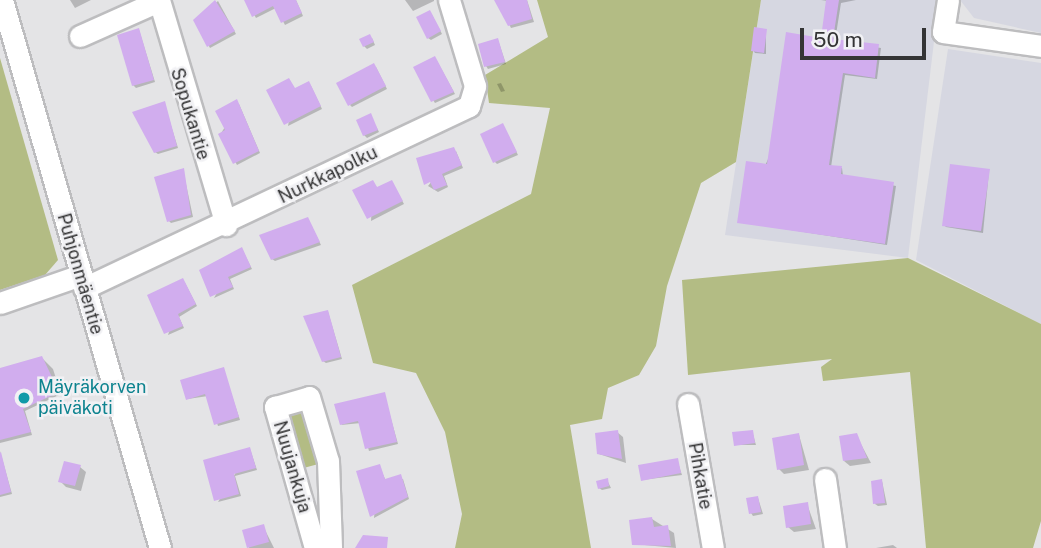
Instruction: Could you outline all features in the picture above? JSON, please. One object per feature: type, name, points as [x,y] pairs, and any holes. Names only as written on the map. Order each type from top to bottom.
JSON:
[{"type":"street","name":"Puhjonmäentie","points":[[2,0],[160,548]]},
{"type":"street","name":"Nurkkapolku","points":[[0,303],[83,282],[226,225],[475,100],[449,0]]},
{"type":"street","points":[[947,0],[943,32],[1041,46]]},
{"type":"street","name":"Sopukantie","points":[[80,36],[157,1],[226,225]]},
{"type":"street","name":"Nuujankuja","points":[[315,548],[275,407],[309,397],[328,461],[331,548]]},
{"type":"street","name":"Pihkatie","points":[[688,404],[713,548]]},
{"type":"street","points":[[825,479],[835,548]]},
{"type":"shaded area","points":[[761,0],[939,0],[908,258],[725,235]]},
{"type":"shaded area","points":[[960,0],[1041,0],[1041,33],[974,18]]},
{"type":"shaded area","points":[[948,49],[1041,63],[1041,324],[916,260]]},
{"type":"green space","points":[[537,0],[761,0],[736,162],[701,183],[667,286],[656,346],[639,375],[608,388],[602,419],[570,425],[591,548],[455,548],[462,514],[445,432],[416,373],[373,363],[352,285],[531,194],[550,108],[489,103],[485,75],[548,37]]},
{"type":"green space","points":[[0,58],[58,260],[45,275],[0,290]]},
{"type":"green space","points":[[908,258],[1041,324],[1041,521],[1033,548],[926,548],[910,372],[823,381],[821,367],[832,359],[688,375],[682,280]]},
{"type":"green space","points":[[300,408],[322,463],[300,469],[287,416]]},
{"type":"building","points":[[215,0],[235,31],[207,47],[193,20]]},
{"type":"building","points":[[244,0],[296,0],[302,13],[281,23],[273,6],[252,17]]},
{"type":"building","points":[[494,0],[527,0],[532,19],[508,26]]},
{"type":"building","points":[[826,0],[839,0],[833,39],[879,44],[875,78],[843,73],[829,165],[842,166],[841,174],[894,182],[885,244],[737,223],[746,161],[767,164],[786,32],[821,38]]},
{"type":"building","points":[[430,10],[441,31],[427,39],[416,17]]},
{"type":"building","points":[[754,27],[767,29],[764,53],[751,51]]},
{"type":"building","points":[[139,28],[154,80],[132,86],[117,35]]},
{"type":"building","points":[[370,34],[374,42],[363,47],[359,39]]},
{"type":"building","points":[[498,38],[505,62],[484,67],[478,44]]},
{"type":"building","points":[[435,56],[454,92],[431,102],[413,67]]},
{"type":"building","points":[[374,63],[386,86],[348,106],[336,83]]},
{"type":"building","points":[[289,78],[295,88],[309,81],[321,106],[284,125],[266,90]]},
{"type":"building","points":[[237,99],[259,151],[233,164],[218,134],[225,130],[215,111]]},
{"type":"building","points":[[165,101],[177,146],[154,153],[132,112]]},
{"type":"building","points":[[371,113],[378,130],[363,136],[356,120]]},
{"type":"building","points":[[503,123],[517,152],[493,163],[480,134]]},
{"type":"building","points":[[454,147],[462,165],[442,174],[447,185],[434,190],[430,182],[424,185],[416,158]]},
{"type":"building","points":[[950,164],[990,169],[981,231],[942,226]]},
{"type":"building","points":[[184,168],[191,215],[167,222],[154,177]]},
{"type":"building","points":[[373,180],[377,187],[392,180],[403,201],[367,219],[352,190]]},
{"type":"building","points":[[308,217],[320,242],[271,260],[259,235]]},
{"type":"building","points":[[242,247],[251,267],[228,277],[233,287],[210,297],[199,270]]},
{"type":"building","points":[[183,278],[196,304],[178,314],[183,326],[164,334],[147,295]]},
{"type":"building","points":[[328,310],[341,357],[322,362],[303,316]]},
{"type":"building","name":"Mäyräkorven päiväkoti","points":[[42,356],[59,392],[23,409],[31,432],[0,440],[0,368]]},
{"type":"building","points":[[224,367],[239,417],[214,425],[205,394],[186,400],[180,380]]},
{"type":"building","points":[[385,392],[397,442],[365,449],[358,421],[340,425],[334,404]]},
{"type":"building","points":[[618,430],[622,459],[597,454],[595,433]]},
{"type":"building","points":[[753,430],[755,443],[734,446],[732,432]]},
{"type":"building","points":[[799,433],[804,465],[777,470],[772,438]]},
{"type":"building","points":[[857,433],[867,458],[843,461],[839,436]]},
{"type":"building","points":[[250,447],[256,468],[234,474],[239,494],[214,501],[203,460]]},
{"type":"building","name":"Mäyräkorven päiväkoti","points":[[0,453],[11,492],[0,495]]},
{"type":"building","points":[[678,458],[681,473],[641,481],[638,465]]},
{"type":"building","points":[[64,461],[81,465],[75,486],[58,482]]},
{"type":"building","points":[[380,464],[385,479],[401,474],[408,497],[370,517],[356,471]]},
{"type":"building","points":[[608,478],[609,486],[598,489],[596,481]]},
{"type":"building","points":[[882,479],[885,503],[873,504],[871,481]]},
{"type":"building","points":[[758,496],[761,512],[749,514],[746,498]]},
{"type":"building","points":[[808,502],[811,524],[786,528],[783,506]]},
{"type":"building","points":[[652,517],[654,527],[668,525],[671,546],[632,545],[629,520]]},
{"type":"building","points":[[264,524],[269,542],[247,548],[242,530]]},
{"type":"building","points":[[363,535],[388,537],[387,548],[355,548]]},
{"type":"place","name":"Mäyräkorven päiväkoti","points":[[24,398]]}]
